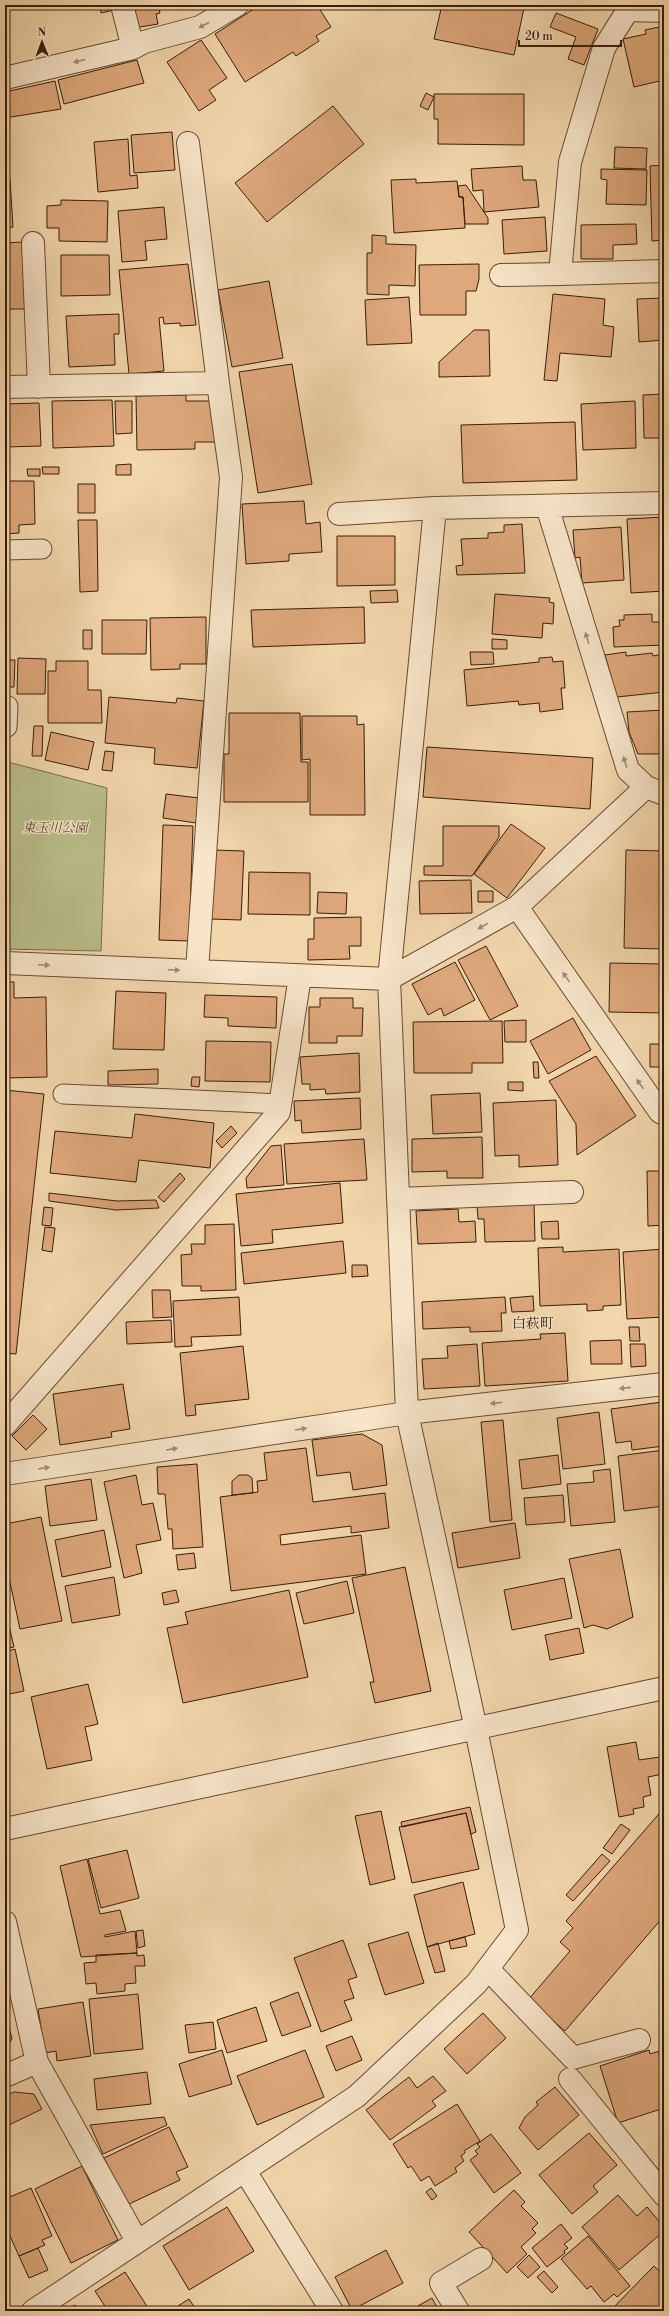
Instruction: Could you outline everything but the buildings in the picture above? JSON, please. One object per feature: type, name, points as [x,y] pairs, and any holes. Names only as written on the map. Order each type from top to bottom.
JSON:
[{"type":"street","points":[[122,5],[133,48]]},
{"type":"street","points":[[5,78],[133,48],[144,42],[200,27],[237,5]]},
{"type":"street","points":[[560,274],[570,162],[604,48],[628,7],[664,11]]},
{"type":"street","points":[[188,143],[231,477],[196,971]]},
{"type":"street","points":[[33,243],[38,387]]},
{"type":"street","points":[[502,275],[664,271]]},
{"type":"street","points":[[5,387],[218,383]]},
{"type":"street","points":[[339,514],[435,508],[664,503]]},
{"type":"street","points":[[5,963],[389,979],[517,907],[655,791],[628,770],[547,506]]},
{"type":"street","points":[[33,2311],[357,2096],[476,1984],[516,1930],[476,1729],[407,1413],[389,979],[435,508]]},
{"type":"street","points":[[517,907],[660,1112],[664,1114]]},
{"type":"street","points":[[5,1425],[279,1112],[300,976]]},
{"type":"street","points":[[398,1199],[572,1192]]},
{"type":"street","points":[[5,1474],[407,1413],[664,1384]]},
{"type":"street","points":[[5,1829],[664,1688]]},
{"type":"street","points":[[5,1922],[36,2062],[137,2241]]},
{"type":"street","points":[[488,1969],[573,2058],[639,2040]]},
{"type":"street","points":[[5,2076],[36,2062]]},
{"type":"street","points":[[570,2079],[664,2195]]},
{"type":"street","points":[[245,2171],[332,2311]]},
{"type":"street","points":[[458,2311],[441,2283],[481,2259]]},
{"type":"lane","points":[[5,550],[42,549]]},
{"type":"lane","points":[[5,728],[7,727],[8,706]]},
{"type":"lane","points":[[63,1094],[281,1104]]},
{"type":"green space","name":"東玉川公園","points":[[8,762],[107,788],[101,951],[5,949],[5,763]]},
{"type":"district","name":"白萩町","points":[[533,1324]]}]
